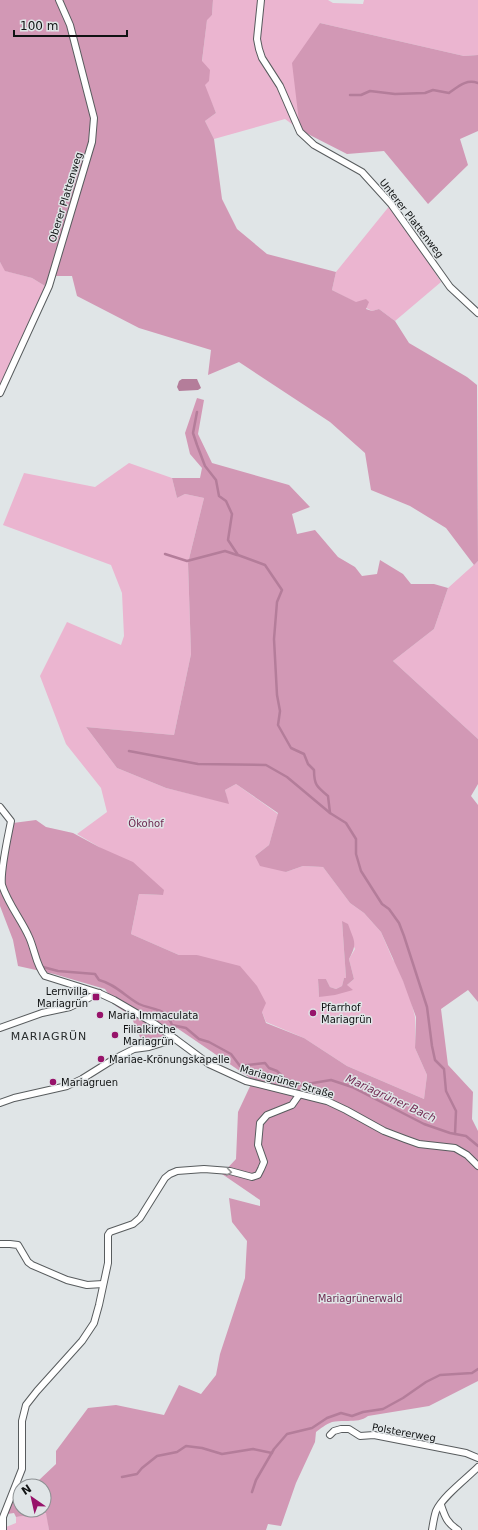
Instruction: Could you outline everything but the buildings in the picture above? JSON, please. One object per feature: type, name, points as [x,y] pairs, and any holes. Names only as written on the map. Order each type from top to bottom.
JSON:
[{"type":"street","name":"Oberer Plattenweg","points":[[0,393],[49,286],[92,142],[94,118],[70,25],[59,0]]},
{"type":"street","name":"Unterer Plattenweg","points":[[260,0],[257,39],[259,49],[262,58],[280,86],[300,132],[314,145],[362,172],[391,204],[450,287],[478,313]]},
{"type":"street","name":"Mariagrüner Straße","points":[[0,807],[11,822],[1,870],[2,884],[29,937],[41,972],[45,976],[99,993],[139,1014],[209,1064],[246,1081],[327,1101],[384,1131],[405,1139],[419,1144],[455,1148],[467,1155],[478,1166]]},
{"type":"street","points":[[0,1028],[42,1013],[70,1007],[99,993]]},
{"type":"street","points":[[0,1103],[14,1098],[67,1086],[134,1049],[149,1047],[175,1039]]},
{"type":"street","points":[[3,1530],[4,1517],[22,1469],[22,1422],[26,1405],[37,1390],[82,1341],[94,1323],[108,1263],[108,1235],[110,1232],[133,1224],[140,1218],[165,1178],[177,1171],[204,1168],[230,1171],[252,1177],[258,1174],[264,1162],[258,1145],[260,1123],[267,1115],[292,1105],[299,1095]]},
{"type":"street","points":[[0,1244],[18,1245],[28,1262],[66,1280],[87,1285],[103,1284]]},
{"type":"street","name":"Polstererweg","points":[[330,1435],[334,1431],[349,1429],[360,1436],[374,1435],[466,1454],[478,1458]]},
{"type":"street","points":[[432,1530],[436,1511],[440,1505],[478,1467]]},
{"type":"street","points":[[440,1505],[444,1516],[450,1525],[458,1530]]},
{"type":"green space","points":[[0,0],[213,0],[212,15],[207,20],[202,61],[210,70],[209,81],[205,85],[216,113],[205,121],[214,139],[222,199],[237,229],[267,254],[336,272],[332,290],[356,302],[366,299],[369,302],[366,309],[372,311],[379,309],[395,321],[409,343],[467,377],[477,385],[478,561],[474,565],[446,528],[410,506],[371,490],[365,453],[330,422],[239,362],[208,375],[211,350],[139,328],[77,296],[72,276],[54,276],[45,286],[32,278],[5,271],[0,262]]},
{"type":"green space","points":[[213,0],[328,0],[333,3],[363,4],[364,0],[478,0],[478,55],[464,56],[320,23],[300,130],[285,119],[214,139],[205,121],[216,113],[204,85],[202,62],[207,19],[212,15]]},
{"type":"green space","points":[[320,23],[464,56],[478,55],[478,131],[460,139],[468,165],[428,204],[384,151],[347,154],[300,130],[292,63]]},
{"type":"green space","points":[[391,204],[441,282],[395,321],[379,309],[372,311],[332,290],[336,272]]},
{"type":"green space","points":[[0,262],[6,271],[32,278],[45,286],[0,386]]},
{"type":"green space","name":"Mariagrünerwald","points":[[197,398],[204,400],[198,434],[212,463],[289,485],[310,507],[292,514],[297,534],[315,530],[338,557],[355,567],[362,576],[377,574],[380,560],[403,574],[411,584],[434,584],[448,588],[434,629],[393,661],[478,739],[478,784],[471,796],[478,805],[478,1002],[468,990],[441,1009],[448,1065],[473,1092],[472,1119],[478,1131],[478,1381],[429,1406],[368,1416],[355,1421],[332,1422],[321,1428],[316,1432],[315,1442],[296,1483],[281,1526],[268,1524],[266,1530],[49,1530],[47,1518],[52,1518],[52,1478],[41,1478],[56,1464],[56,1451],[88,1408],[116,1405],[164,1415],[179,1385],[201,1394],[216,1375],[220,1354],[245,1278],[247,1241],[232,1222],[229,1198],[260,1206],[260,1200],[222,1174],[236,1159],[238,1112],[253,1080],[177,1028],[172,1034],[142,1042],[131,1016],[116,1006],[105,989],[54,974],[18,966],[13,940],[0,906],[3,850],[5,841],[13,823],[36,820],[46,827],[73,833],[99,847],[133,862],[164,890],[163,895],[139,894],[131,934],[179,955],[197,955],[240,966],[257,986],[266,1003],[262,1012],[266,1023],[304,1038],[347,1066],[424,1099],[427,1075],[415,1048],[416,1017],[403,981],[381,932],[364,913],[350,903],[323,867],[303,866],[286,872],[260,866],[255,856],[269,845],[278,813],[236,784],[225,790],[229,804],[166,788],[117,768],[86,727],[174,735],[191,654],[188,563],[204,498],[185,494],[177,498],[172,478],[200,478],[202,468],[190,454],[185,433]]},
{"type":"green space","name":"Ökohof","points":[[129,463],[172,478],[177,498],[185,494],[204,498],[188,563],[191,654],[174,735],[86,727],[117,768],[166,788],[228,803],[225,790],[236,784],[278,814],[269,845],[255,856],[286,872],[303,866],[323,867],[350,903],[364,913],[381,932],[410,997],[415,1017],[415,1048],[427,1075],[424,1099],[347,1066],[304,1038],[266,1022],[262,1012],[197,955],[179,955],[131,934],[139,894],[163,895],[99,847],[77,834],[107,812],[101,788],[66,744],[40,676],[67,622],[121,645],[124,636],[122,593],[111,565],[3,525],[24,473],[95,487]],"holes":[[[342,921],[355,949],[349,959],[354,979],[347,985],[319,997],[318,979],[326,979],[330,987],[336,989],[342,986],[344,978],[346,978]]]},
{"type":"green space","points":[[478,561],[478,739],[393,661],[434,629],[448,588]]},
{"type":"green space","points":[[342,921],[348,924],[354,942],[349,959],[354,979],[347,985],[353,990],[335,995],[319,997],[318,979],[326,979],[330,987],[336,989],[342,986],[344,978],[346,978]]},
{"type":"green space","points":[[12,1504],[12,1513],[7,1514]]},
{"type":"green space","points":[[16,1518],[48,1518],[49,1530],[5,1530],[6,1527],[16,1523]]},
{"type":"shaded area","points":[[182,379],[197,379],[201,388],[198,390],[179,391],[177,387],[179,381]]},
{"type":"waterway","points":[[350,95],[361,95],[370,91],[395,94],[425,93],[433,90],[449,93],[466,83],[478,83]]},
{"type":"waterway","points":[[197,412],[193,433],[197,445],[205,466],[216,480],[219,496],[226,501],[232,514],[228,540],[238,555],[265,565],[282,590],[277,602],[274,639],[277,695],[280,711],[278,725],[291,748],[304,754],[308,764],[314,770],[317,785],[328,796],[330,813],[346,823],[356,839],[356,854],[361,871],[382,904],[389,909],[399,923],[427,1007],[435,1060],[444,1069],[446,1091],[456,1111],[455,1134]]},
{"type":"waterway","points":[[165,554],[187,561],[225,551],[237,555]]},
{"type":"waterway","points":[[129,751],[198,764],[266,765],[287,777],[330,813]]},
{"type":"waterway","name":"Mariagrüner Bach","points":[[43,967],[58,971],[95,974],[99,980],[115,987],[139,1004],[160,1010],[169,1017],[172,1025],[186,1028],[199,1039],[209,1042],[231,1054],[240,1066],[265,1063],[269,1068],[277,1071],[283,1077],[297,1084],[301,1085],[331,1080],[352,1087],[424,1124],[450,1133],[466,1136],[478,1146]]},
{"type":"waterway","points":[[252,1492],[256,1480],[274,1449],[287,1434],[312,1428],[327,1418],[341,1413],[352,1416],[363,1412],[383,1409],[440,1375],[472,1373],[478,1369]]},
{"type":"waterway","points":[[122,1477],[137,1474],[157,1456],[177,1452],[186,1446],[202,1448],[222,1454],[253,1449],[272,1453]]},
{"type":"place","name":"Lernvilla Mariagrün","points":[[96,997]]},
{"type":"place","name":"Pfarrhof Mariagrün","points":[[313,1013]]},
{"type":"place","name":"Maria Immaculata","points":[[100,1015]]},
{"type":"place","name":"Filialkirche Mariagrün","points":[[115,1035]]},
{"type":"place","name":"Mariae-Krönungskapelle","points":[[101,1059]]},
{"type":"place","name":"Mariagruen","points":[[53,1082]]},
{"type":"district","name":"MARIAGRÜN","points":[[49,1036]]}]
